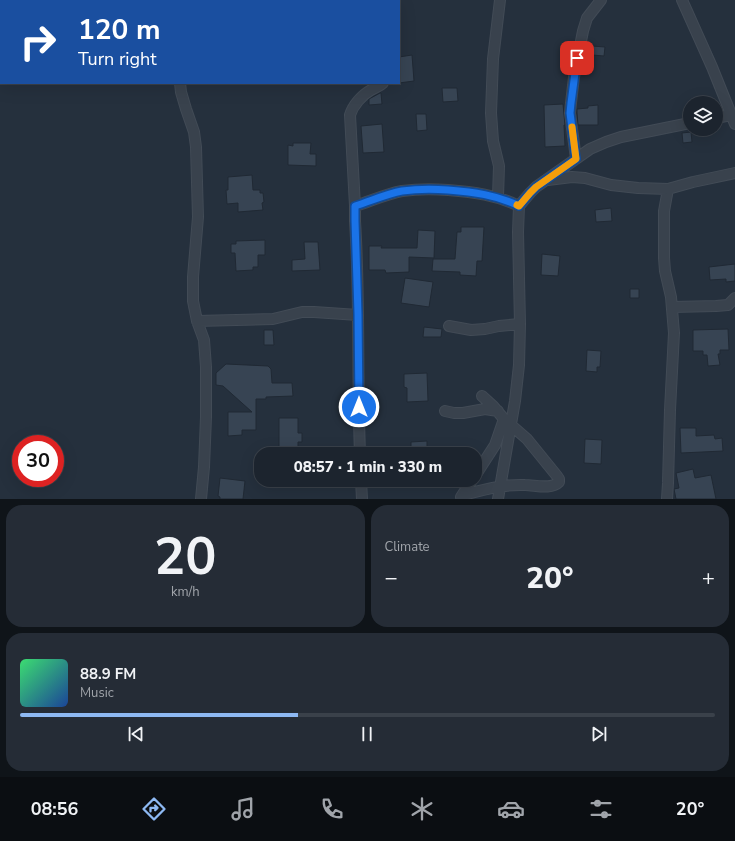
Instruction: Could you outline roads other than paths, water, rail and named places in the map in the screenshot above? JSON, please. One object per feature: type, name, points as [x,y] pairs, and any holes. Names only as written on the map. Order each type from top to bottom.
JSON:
[{"type":"street","points":[[498,197],[499,166],[493,141],[491,113],[493,59],[500,0]]},
{"type":"street","points":[[576,159],[570,113],[574,77],[583,30],[587,18],[601,0]]},
{"type":"street","points":[[682,0],[733,119],[723,118]]},
{"type":"street","points":[[180,84],[186,110],[194,132],[196,147],[198,217],[193,277],[193,301],[197,321],[204,340],[206,367],[206,417],[201,499]]},
{"type":"street","points":[[360,447],[355,206],[350,115],[351,109],[355,104],[370,90],[382,84]]},
{"type":"street","points":[[482,466],[495,446],[504,418],[515,401],[520,324],[518,232],[519,206],[530,193],[546,180],[590,149],[621,137],[683,125]]},
{"type":"street","points":[[546,180],[572,177],[585,178],[612,185],[668,189],[735,173]]},
{"type":"street","points":[[355,206],[386,195],[403,191],[436,189],[470,192],[498,197],[519,206]]},
{"type":"street","points":[[667,499],[674,340],[671,297],[665,271],[664,258],[664,211],[668,189]]},
{"type":"street","points":[[672,307],[716,306],[728,304],[735,298]]},
{"type":"street","points":[[197,321],[273,319],[302,312],[358,314]]},
{"type":"street","points":[[449,326],[471,330],[520,324]]},
{"type":"street","points":[[461,497],[500,486],[551,486],[556,485],[559,482],[557,476],[527,439],[482,396]]},
{"type":"street","points":[[445,411],[463,413],[485,409],[504,418]]},
{"type":"street","points":[[498,499],[504,418]]},
{"type":"street","points":[[361,487],[362,499]]},
{"type":"street","points":[[461,497],[467,487]]}]
